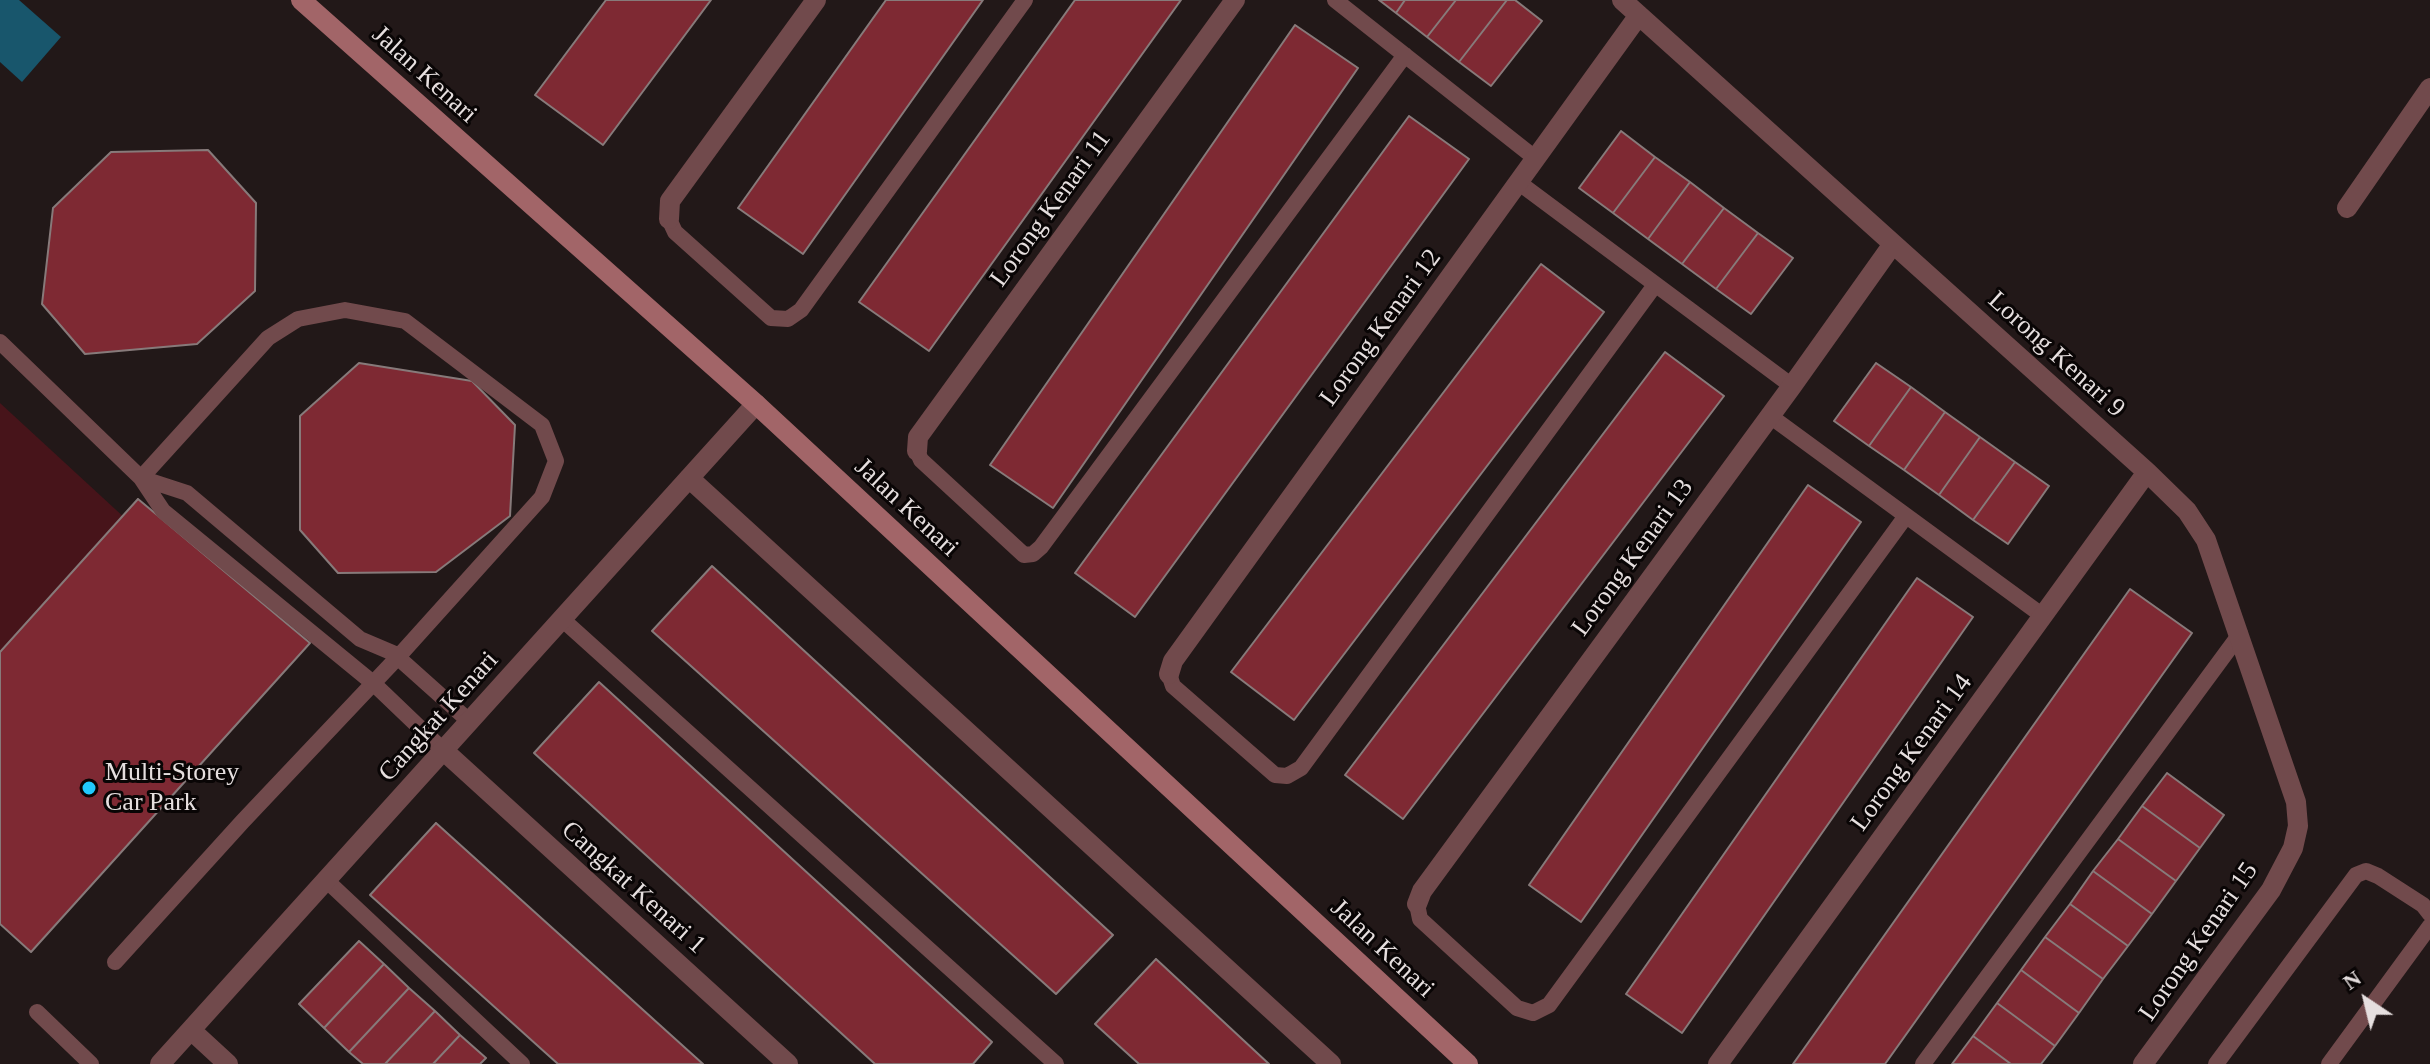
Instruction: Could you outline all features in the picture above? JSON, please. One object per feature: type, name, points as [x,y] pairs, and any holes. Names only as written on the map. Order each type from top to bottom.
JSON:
[{"type":"street","points":[[669,219],[670,201],[816,0]]},
{"type":"street","name":"Lorong Kenari 11","points":[[917,451],[918,437],[1235,0]]},
{"type":"street","name":"Lorong Kenari 9","points":[[1622,0],[2187,511],[2206,540],[2296,802],[2298,826],[2293,848]]},
{"type":"street","name":"Jalan Kenari","points":[[311,3],[756,404],[1468,1064]]},
{"type":"street","name":"Lorong Kenari 12","points":[[1169,674],[1173,661],[1639,15]]},
{"type":"street","points":[[2347,208],[2430,88]]},
{"type":"street","name":"Lorong Kenari 13","points":[[1417,904],[1422,891],[1893,244]]},
{"type":"street","name":"Cangkat Kenari","points":[[160,1064],[756,404]]},
{"type":"street","name":"Lorong Kenari 14","points":[[1718,1064],[2147,472]]},
{"type":"street","points":[[689,478],[1331,1064]]},
{"type":"street","name":"Cangkat Kenari 1","points":[[443,750],[788,1064]]},
{"type":"street","name":"Lorong Kenari 15","points":[[2143,1064],[2271,890],[2293,848]]},
{"type":"street","points":[[191,1030],[228,1064]]},
{"type":"lane","points":[[669,219],[675,232],[771,318],[788,319],[801,310],[1025,0]]},
{"type":"lane","points":[[1335,0],[1535,158]]},
{"type":"lane","points":[[917,451],[921,460],[1024,555],[1033,554],[1405,55]]},
{"type":"lane","points":[[1518,182],[1792,386]]},
{"type":"lane","points":[[1169,674],[1173,686],[1275,775],[1287,776],[1301,768],[1655,285]]},
{"type":"lane","points":[[115,962],[542,497],[556,461],[542,425],[405,321],[345,310],[298,319],[268,338],[141,478]]},
{"type":"lane","points":[[0,342],[141,478],[163,511],[373,683],[443,750]]},
{"type":"lane","points":[[1770,416],[2043,616]]},
{"type":"lane","points":[[141,478],[187,493],[360,639],[398,657],[469,721]]},
{"type":"lane","points":[[1417,904],[1420,919],[1517,1008],[1533,1013],[1549,1005],[1906,516]]},
{"type":"lane","points":[[562,619],[1056,1064]]},
{"type":"lane","points":[[1923,1064],[2240,634]]},
{"type":"lane","points":[[2216,1064],[2356,875],[2366,871],[2378,876],[2423,905],[2430,914]]},
{"type":"lane","points":[[326,880],[522,1064]]},
{"type":"lane","points":[[2329,1064],[2430,926]]},
{"type":"lane","points":[[37,1012],[91,1064]]},
{"type":"shaded area","points":[[0,403],[140,532],[0,685]]},
{"type":"water","points":[[0,0],[19,0],[61,37],[22,82],[0,62]]},
{"type":"building","points":[[606,0],[711,0],[603,145],[535,95]]},
{"type":"building","points":[[886,0],[983,0],[803,254],[738,208]]},
{"type":"building","points":[[1075,0],[1181,0],[929,351],[859,302]]},
{"type":"building","points":[[1379,0],[1405,0],[1396,13]]},
{"type":"building","points":[[1405,0],[1456,0],[1427,37],[1396,13]]},
{"type":"building","points":[[1456,0],[1507,0],[1459,62],[1427,37]]},
{"type":"building","points":[[1507,0],[1515,0],[1542,21],[1491,86],[1459,62]]},
{"type":"building","points":[[1295,25],[1358,68],[1053,508],[990,465]]},
{"type":"building","points":[[1409,116],[1469,159],[1135,617],[1075,573]]},
{"type":"building","points":[[1621,131],[1655,157],[1613,213],[1579,188]]},
{"type":"building","points":[[208,150],[256,203],[255,291],[197,344],[85,354],[42,304],[53,208],[111,152]]},
{"type":"building","points":[[1655,157],[1690,182],[1648,239],[1613,213]]},
{"type":"building","points":[[1690,182],[1724,208],[1682,264],[1648,239]]},
{"type":"building","points":[[1724,208],[1758,233],[1716,289],[1682,264]]},
{"type":"building","points":[[1758,233],[1793,258],[1751,314],[1716,289]]},
{"type":"building","points":[[1541,264],[1604,312],[1294,720],[1231,672]]},
{"type":"building","points":[[1665,352],[1724,396],[1403,819],[1345,775]]},
{"type":"building","points":[[359,363],[472,381],[515,425],[510,516],[436,572],[338,573],[300,530],[300,416]]},
{"type":"building","points":[[1876,363],[1911,387],[1869,446],[1834,421]]},
{"type":"building","points":[[1911,387],[1945,412],[1904,470],[1869,446]]},
{"type":"building","points":[[1945,412],[1980,437],[1939,495],[1904,470]]},
{"type":"building","points":[[1980,437],[2015,462],[1973,520],[1939,495]]},
{"type":"building","points":[[2015,462],[2049,486],[2008,544],[1973,520]]},
{"type":"building","points":[[1808,485],[1861,522],[1581,922],[1529,885]]},
{"type":"building","name":"Multi-Storey Car Park","points":[[138,499],[310,643],[31,952],[0,924],[0,652]]},
{"type":"building","points":[[712,566],[1113,935],[1056,994],[652,631]]},
{"type":"building","points":[[1917,578],[1973,617],[1682,1033],[1626,994]]},
{"type":"building","points":[[2130,589],[2192,633],[1885,1064],[1793,1064]]},
{"type":"building","points":[[599,682],[992,1042],[973,1064],[875,1064],[534,753]]},
{"type":"building","points":[[2167,773],[2224,815],[2200,848],[2142,806]]},
{"type":"building","points":[[2142,806],[2200,848],[2176,881],[2118,839]]},
{"type":"building","points":[[436,823],[703,1064],[558,1064],[370,895]]},
{"type":"building","points":[[2118,839],[2176,881],[2152,914],[2093,871]]},
{"type":"building","points":[[2093,871],[2152,914],[2128,946],[2070,904]]},
{"type":"building","points":[[2070,904],[2128,946],[2103,979],[2045,937]]},
{"type":"building","points":[[2045,937],[2103,979],[2079,1013],[2021,970]]},
{"type":"building","points":[[359,941],[384,964],[324,1028],[299,1004]]},
{"type":"building","points":[[1156,959],[1269,1064],[1139,1064],[1095,1024]]},
{"type":"building","points":[[384,964],[409,988],[349,1052],[324,1028]]},
{"type":"building","points":[[2021,970],[2079,1013],[2055,1046],[1997,1003]]},
{"type":"building","points":[[409,988],[435,1011],[385,1064],[363,1064],[349,1052]]},
{"type":"building","points":[[1997,1003],[2055,1046],[2041,1064],[2011,1064],[1973,1036]]},
{"type":"building","points":[[435,1011],[460,1035],[433,1064],[385,1064]]},
{"type":"building","points":[[460,1035],[486,1058],[480,1064],[433,1064]]},
{"type":"building","points":[[1973,1036],[2011,1064],[1952,1064]]},
{"type":"place","name":"Multi-Storey Car Park","points":[[89,788]]}]
